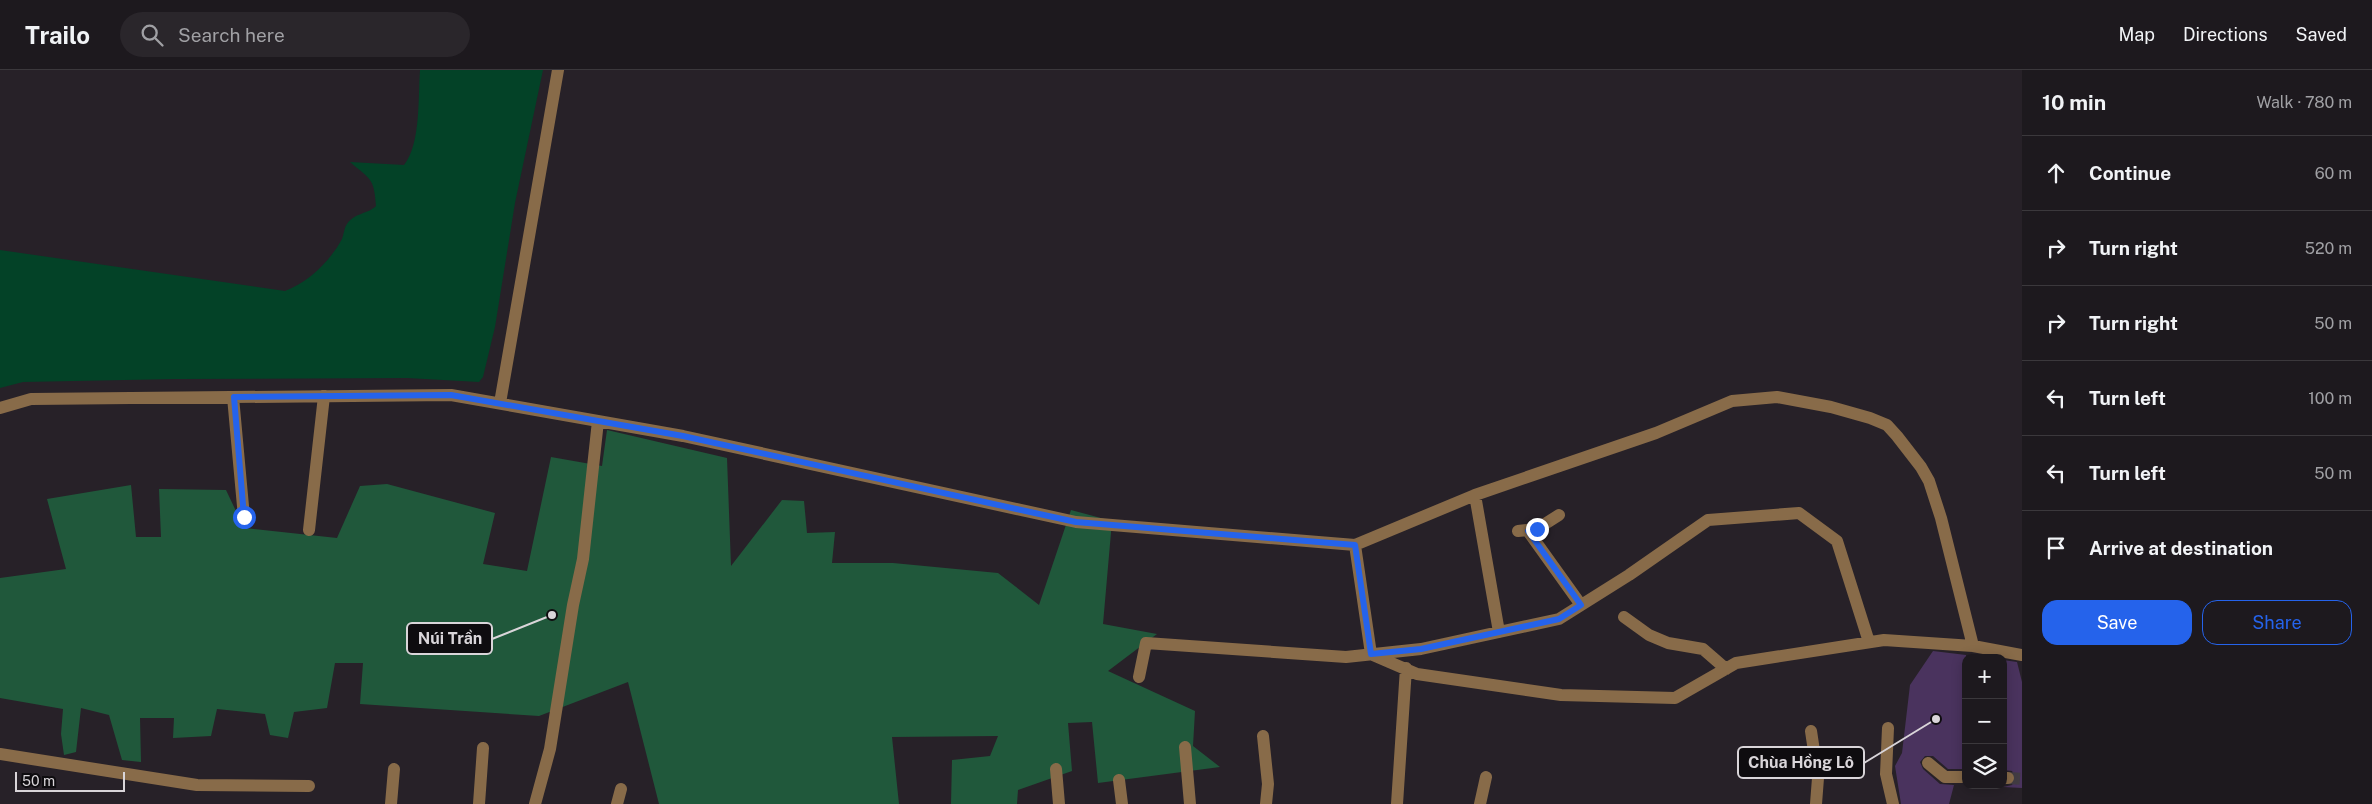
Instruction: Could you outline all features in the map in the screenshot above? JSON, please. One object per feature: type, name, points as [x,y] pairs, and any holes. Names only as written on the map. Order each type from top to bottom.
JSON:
[{"type":"street","points":[[500,403],[558,70]]},
{"type":"street","points":[[0,408],[31,399],[451,395],[683,436],[1076,522],[1355,545],[1475,495],[1656,433],[1732,401],[1777,397],[1831,407],[1888,425],[1921,466],[1929,481],[1941,518],[1973,646]]},
{"type":"street","points":[[309,530],[324,396]]},
{"type":"street","points":[[234,397],[244,517]]},
{"type":"street","points":[[535,804],[550,749],[573,605],[583,559],[598,421]]},
{"type":"street","points":[[1475,495],[1499,632]]},
{"type":"street","points":[[1139,677],[1146,643],[1346,656],[1421,649],[1559,619],[1708,520],[1799,513],[1837,541],[1870,642]]},
{"type":"street","points":[[1559,515],[1537,529],[1523,531],[1581,605]]},
{"type":"street","points":[[1355,545],[1371,654]]},
{"type":"street","points":[[1624,617],[1648,635],[1668,643],[1703,649],[1726,669]]},
{"type":"street","points":[[1371,654],[1417,674],[1561,695],[1676,698],[1736,663],[1884,640],[1973,646],[2022,655]]},
{"type":"street","points":[[1397,804],[1406,668]]},
{"type":"street","points":[[1888,728],[1886,774],[1893,804]]},
{"type":"street","points":[[1811,731],[1818,778],[1816,804]]},
{"type":"street","points":[[1263,736],[1268,784],[1266,804]]},
{"type":"street","points":[[1185,747],[1190,804]]},
{"type":"street","points":[[479,804],[483,748]]},
{"type":"street","points":[[0,754],[197,785],[308,786]]},
{"type":"street","points":[[1928,763],[1945,777],[1962,777]]},
{"type":"street","points":[[391,804],[394,769]]},
{"type":"street","points":[[1056,769],[1059,804]]},
{"type":"street","points":[[1480,804],[1486,777]]},
{"type":"street","points":[[1119,780],[1122,804]]},
{"type":"street","points":[[617,804],[621,789]]},
{"type":"green space","points":[[420,70],[543,70],[515,203],[495,327],[483,377],[479,382],[407,378],[176,379],[23,382],[0,388],[0,250],[285,291],[302,282],[325,263],[342,239],[345,227],[350,220],[376,206],[374,190],[370,180],[350,162],[404,165],[409,156],[416,133]]},
{"type":"green space","points":[[607,430],[727,458],[731,566],[782,500],[804,501],[807,533],[835,532],[832,563],[893,563],[998,573],[1039,605],[1071,510],[1112,521],[1103,624],[1157,634],[1108,671],[1195,711],[1193,746],[1220,767],[1098,783],[1092,722],[1068,723],[1072,771],[1018,790],[1017,804],[951,804],[952,760],[990,756],[998,736],[892,737],[899,804],[659,804],[628,682],[539,716],[360,704],[363,663],[335,663],[327,708],[294,712],[288,738],[270,735],[265,714],[217,709],[211,736],[173,738],[174,718],[140,718],[141,762],[122,760],[109,715],[81,708],[76,752],[64,755],[61,734],[63,709],[0,698],[0,578],[66,569],[47,499],[131,485],[136,537],[161,537],[159,489],[226,490],[244,528],[337,538],[360,486],[387,484],[495,513],[483,564],[527,571],[551,457],[602,466]]},
{"type":"building","points":[[1933,651],[1962,655],[1962,769],[1948,769],[1933,756],[1925,756],[1920,762],[1923,769],[1940,784],[1954,785],[1949,804],[1901,804],[1895,766],[1902,753],[1910,685]]},
{"type":"building","points":[[2007,661],[2017,662],[2022,682],[2022,788],[2007,787],[2012,785],[2016,778],[2012,771],[2007,770]]},
{"type":"tunnel","points":[[2008,778],[2022,779]]},
{"type":"place","name":"Núi Trần","points":[[552,615]]},
{"type":"place","name":"Chùa Hồng Lô","points":[[1936,719]]},
{"type":"route","points":[[244,517],[234,397],[451,395],[683,436],[1076,522],[1355,545],[1371,654],[1421,649],[1559,619],[1581,605],[1528,531],[1537,529]]}]
